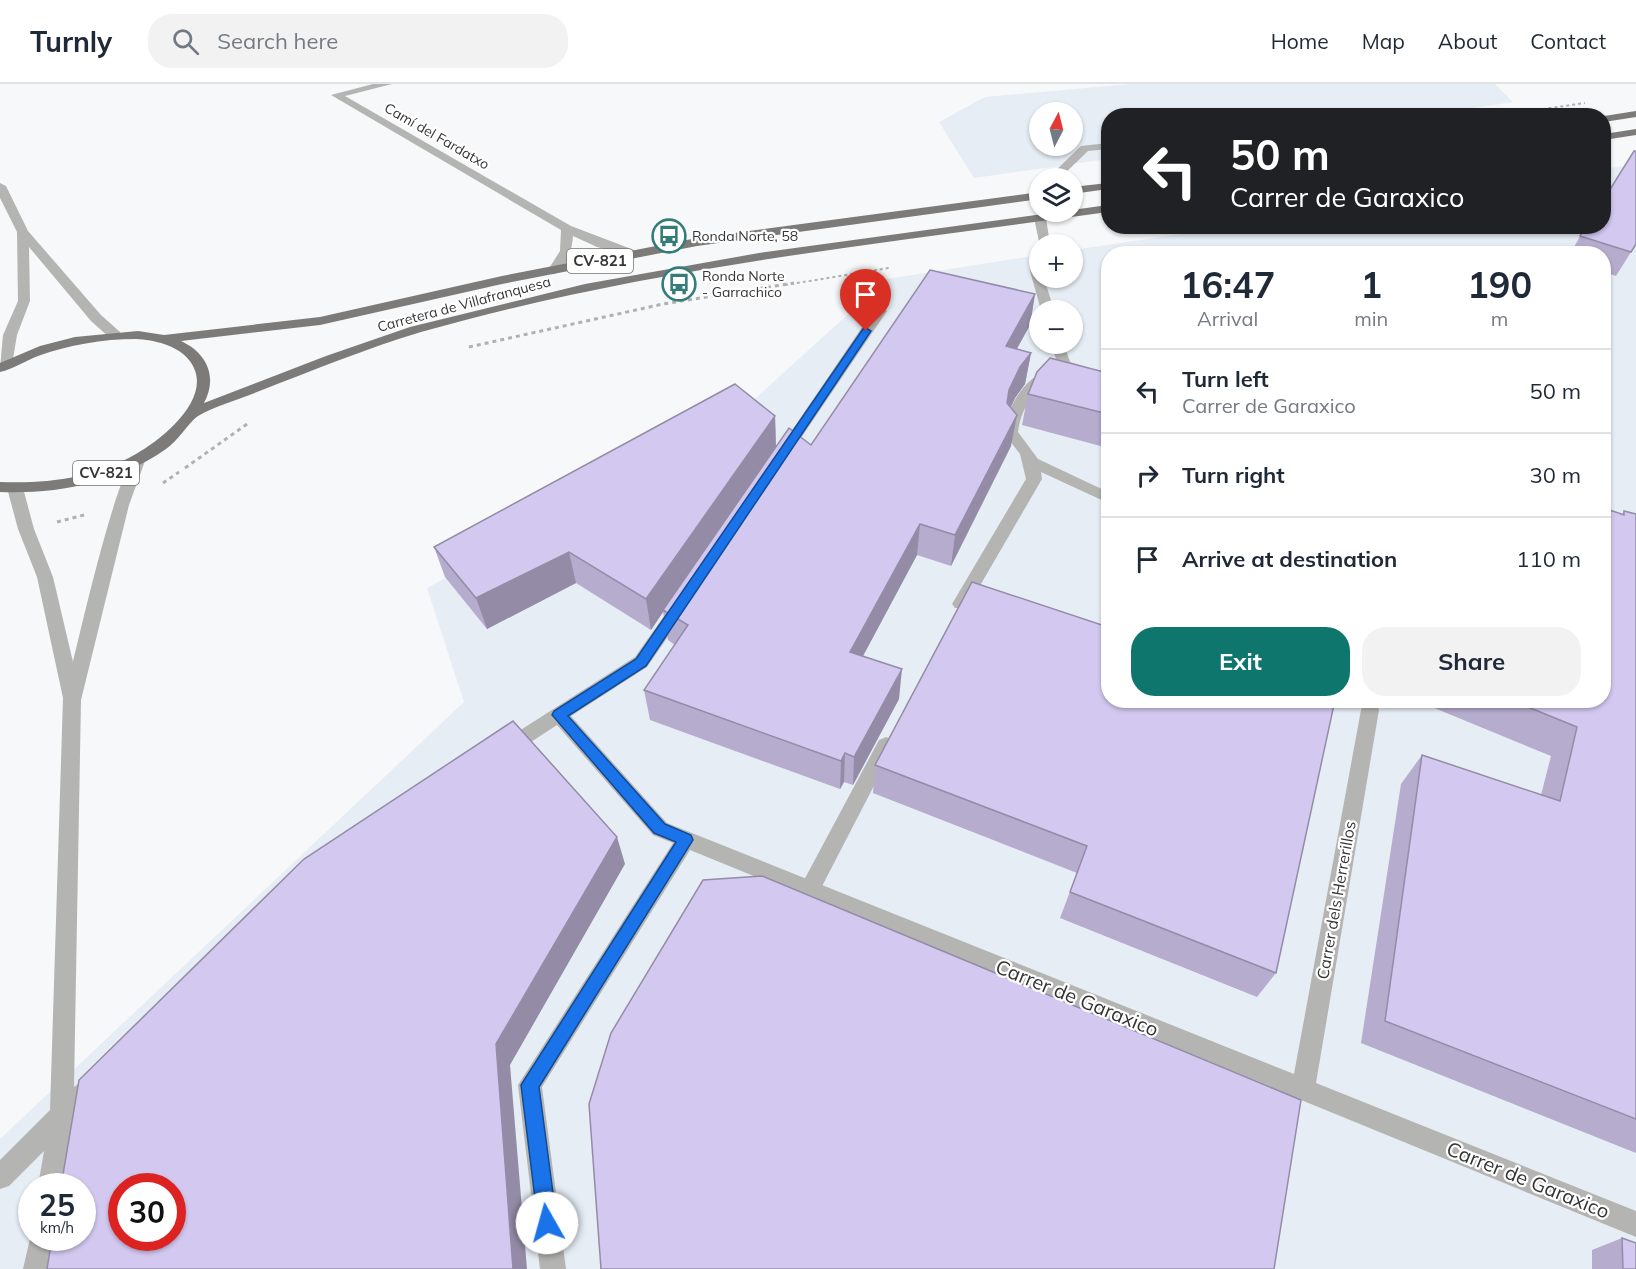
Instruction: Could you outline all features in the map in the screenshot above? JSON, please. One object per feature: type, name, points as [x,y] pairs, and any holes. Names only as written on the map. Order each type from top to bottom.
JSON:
[{"type":"main road","points":[[1611,117],[1636,114]]},
{"type":"main road","points":[[1611,135],[1636,132]]},
{"type":"main road","points":[[1083,189],[1101,187]]},
{"type":"main road","name":"Carretera de Villafranquesa","points":[[163,339],[320,321],[554,270],[697,242],[1029,195]]},
{"type":"main road","name":"Carretera de Villafranquesa","points":[[1083,212],[1101,209]]},
{"type":"main road","name":"Carretera de Villafranquesa","points":[[193,413],[332,357],[416,330],[551,296],[672,272],[1029,220]]},
{"type":"main road","name":"CV-821","points":[[2,366],[50,347],[78,339],[115,335],[163,339],[188,350],[202,367],[204,389],[193,413],[161,446],[137,461],[102,475],[64,483],[8,488]]},
{"type":"street","name":"Camí del Fardatxo","points":[[387,84],[336,95],[567,229]]},
{"type":"street","points":[[1064,168],[1085,148],[1101,147]]},
{"type":"street","points":[[0,186],[23,232],[96,318],[115,335]]},
{"type":"street","points":[[554,270],[566,251],[567,229],[601,244],[636,253]]},
{"type":"street","points":[[2,366],[10,335],[24,301],[23,232]]},
{"type":"street","points":[[774,467],[880,311]]},
{"type":"street","points":[[1061,354],[1064,365]]},
{"type":"street","points":[[952,621],[1034,479],[1034,463],[1023,444],[1011,433],[1012,415],[1030,387],[1064,365],[1101,376]]},
{"type":"street","points":[[52,1173],[62,1116],[72,700],[121,505],[137,461]]},
{"type":"street","points":[[1034,463],[1101,495]]},
{"type":"street","points":[[8,488],[45,577],[72,700]]},
{"type":"street","points":[[489,759],[641,662],[688,594]]},
{"type":"street","name":"Carrer dels Herrerillos","points":[[1303,1089],[1370,711]]},
{"type":"street","name":"Carrer de Garaxico","points":[[559,715],[660,829],[1636,1224]]},
{"type":"street","points":[[810,890],[892,735]]},
{"type":"street","points":[[553,1269],[530,1085],[686,840]]},
{"type":"street","points":[[0,1177],[104,1074]]},
{"type":"street","points":[[36,1269],[39,1251]]},
{"type":"path","points":[[1549,108],[1589,102]]},
{"type":"path","points":[[461,348],[663,304],[894,267]]},
{"type":"path","points":[[26,529],[139,500],[253,420]]},
{"type":"shaded area","points":[[1131,84],[1495,84],[1513,102],[1473,108],[1101,108],[1101,160],[1029,168],[1029,170],[974,178],[939,122],[985,97]]},
{"type":"shaded area","points":[[1636,164],[1636,1269],[0,1269],[0,1139],[464,702],[427,588],[737,415],[887,279],[1029,257],[1029,288],[1083,288],[1083,249],[1181,234],[1611,234],[1611,168]]},
{"type":"building","points":[[1636,151],[1636,244],[1631,252],[1580,236],[1581,234],[1611,234],[1611,188]]},
{"type":"building","points":[[930,270],[1035,294],[1032,300],[1029,300],[1029,305],[1006,346],[1030,354],[1020,367],[1009,390],[1007,403],[1017,415],[955,535],[920,524],[850,652],[902,669],[854,757],[845,753],[841,761],[644,690],[688,625],[663,610],[789,428],[811,445]]},
{"type":"building","points":[[1050,358],[1101,371],[1101,412],[1028,394],[1037,372]]},
{"type":"building","points":[[735,384],[775,416],[646,599],[569,552],[476,598],[434,547]]},
{"type":"building","points":[[1611,510],[1624,515],[1624,511],[1636,514],[1636,1119],[1385,1021],[1422,755],[1560,801],[1577,727],[1531,708],[1611,708]]},
{"type":"building","points":[[972,582],[1101,625],[1101,708],[1333,708],[1276,973],[1070,892],[1087,846],[875,765]]},
{"type":"building","points":[[513,721],[617,837],[496,1044],[513,1269],[47,1269],[50,1251],[96,1251],[96,1173],[63,1173],[79,1080],[304,859]]},
{"type":"building","points":[[762,876],[1301,1100],[1274,1269],[601,1269],[589,1104],[611,1033],[703,880]]},
{"type":"building","points":[[1622,1238],[1636,1243],[1636,1269],[1623,1269]]},
{"type":"place","name":"Ronda Norte, 58","points":[[669,236]]},
{"type":"place","name":"Ronda Norte - Garrachico","points":[[679,284]]},
{"type":"route","points":[[547,1223],[530,1085],[686,840],[660,829],[559,715],[641,662],[866,331]]}]
